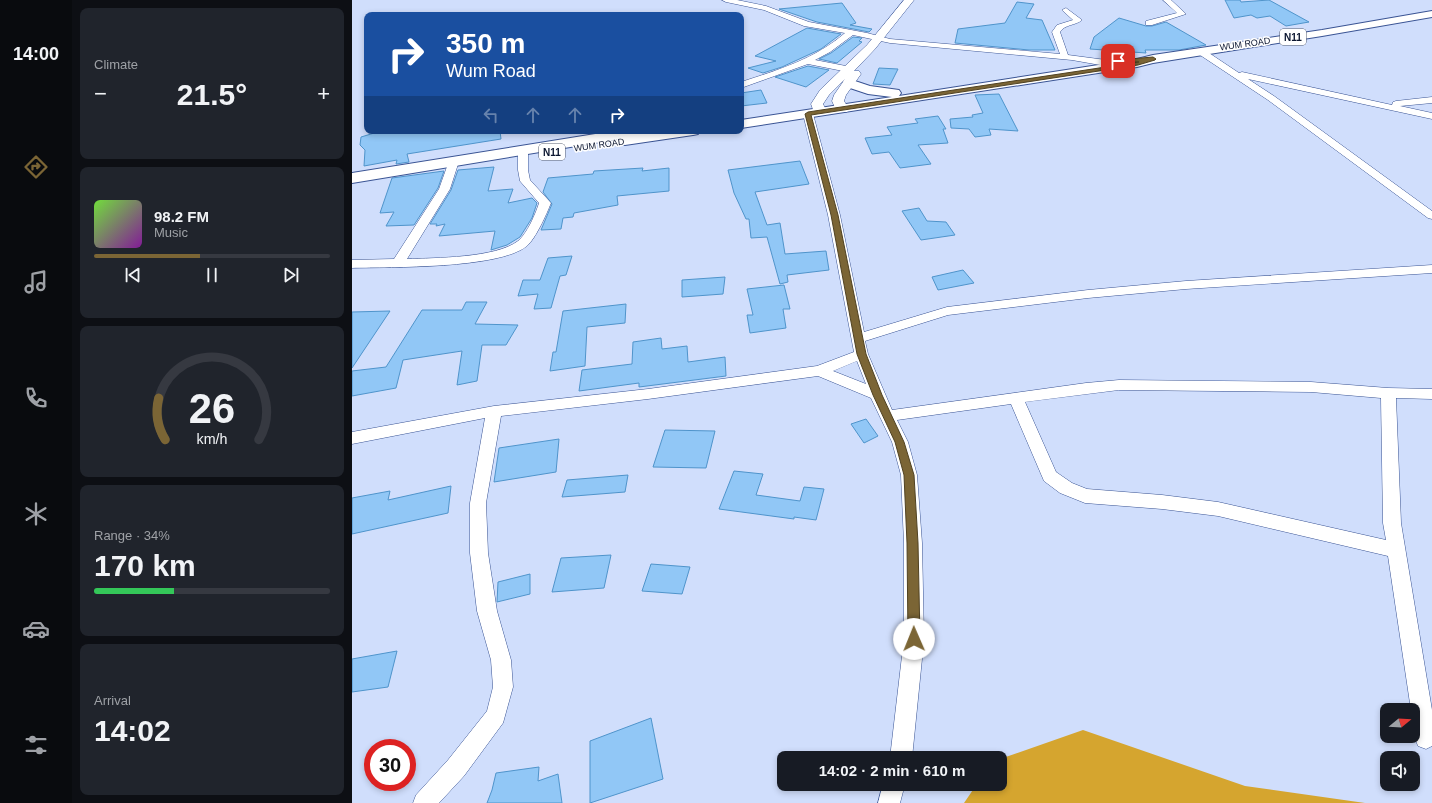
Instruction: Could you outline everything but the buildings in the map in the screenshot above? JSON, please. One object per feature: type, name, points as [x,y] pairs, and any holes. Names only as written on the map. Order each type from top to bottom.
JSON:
[{"type":"highway","name":"WUM ROAD","points":[[744,123],[894,93],[1073,61],[1106,63],[1153,59],[1322,33],[1432,14]]},
{"type":"highway","name":"WUM ROAD","points":[[840,105],[1138,64],[1153,59]]},
{"type":"highway","points":[[848,83],[868,90],[894,93]]},
{"type":"highway","name":"WUM ROAD","points":[[744,116],[815,110]]},
{"type":"highway","name":"WUM ROAD","points":[[522,153],[625,134]]},
{"type":"highway","name":"WUM ROAD","points":[[352,178],[661,134]]},
{"type":"main road","points":[[815,110],[824,93],[878,38],[909,0]]},
{"type":"main road","points":[[840,105],[848,83],[860,67],[860,57]]},
{"type":"street","points":[[726,0],[766,8],[806,24],[890,41],[1073,61]]},
{"type":"street","points":[[1149,23],[1182,14],[1167,0]]},
{"type":"street","points":[[1066,10],[1078,20],[1058,27],[1056,32],[1073,61]]},
{"type":"street","points":[[744,84],[806,61],[829,50],[844,40],[851,32]]},
{"type":"street","points":[[1200,51],[1235,73],[1432,216]]},
{"type":"street","points":[[806,61],[848,69]]},
{"type":"street","points":[[1235,73],[1432,116]]},
{"type":"street","points":[[1386,106],[1432,100]]},
{"type":"street","points":[[815,110],[860,346],[877,395],[900,442],[909,475],[913,543],[914,639],[902,751]]},
{"type":"street","points":[[352,264],[453,260],[498,254],[514,249],[524,243],[545,203],[525,181],[522,153]]},
{"type":"street","points":[[399,262],[417,231],[446,188],[454,163]]},
{"type":"street","points":[[352,438],[494,412],[648,394],[819,371],[860,346],[947,311],[1088,294],[1186,285],[1432,270]]},
{"type":"street","points":[[819,371],[877,395]]},
{"type":"street","points":[[887,416],[1086,388],[1119,385],[1311,387],[1388,393],[1432,394]]},
{"type":"street","points":[[1388,393],[1392,523],[1426,738]]},
{"type":"street","points":[[1016,399],[1050,476],[1066,488],[1085,496],[1162,502],[1218,509],[1396,550]]},
{"type":"street","points":[[424,803],[456,768],[496,716],[503,687],[501,660],[487,611],[479,553],[478,503],[494,412]]},
{"type":"street","points":[[889,803],[892,791]]},
{"type":"shaded area","points":[[1083,730],[1245,786],[1365,803],[964,803],[972,791],[1007,791],[1007,757]]},
{"type":"route","points":[[914,639],[913,543],[909,475],[900,442],[877,395],[861,354],[834,215],[808,114],[1138,64],[1153,59],[1118,61]]}]
